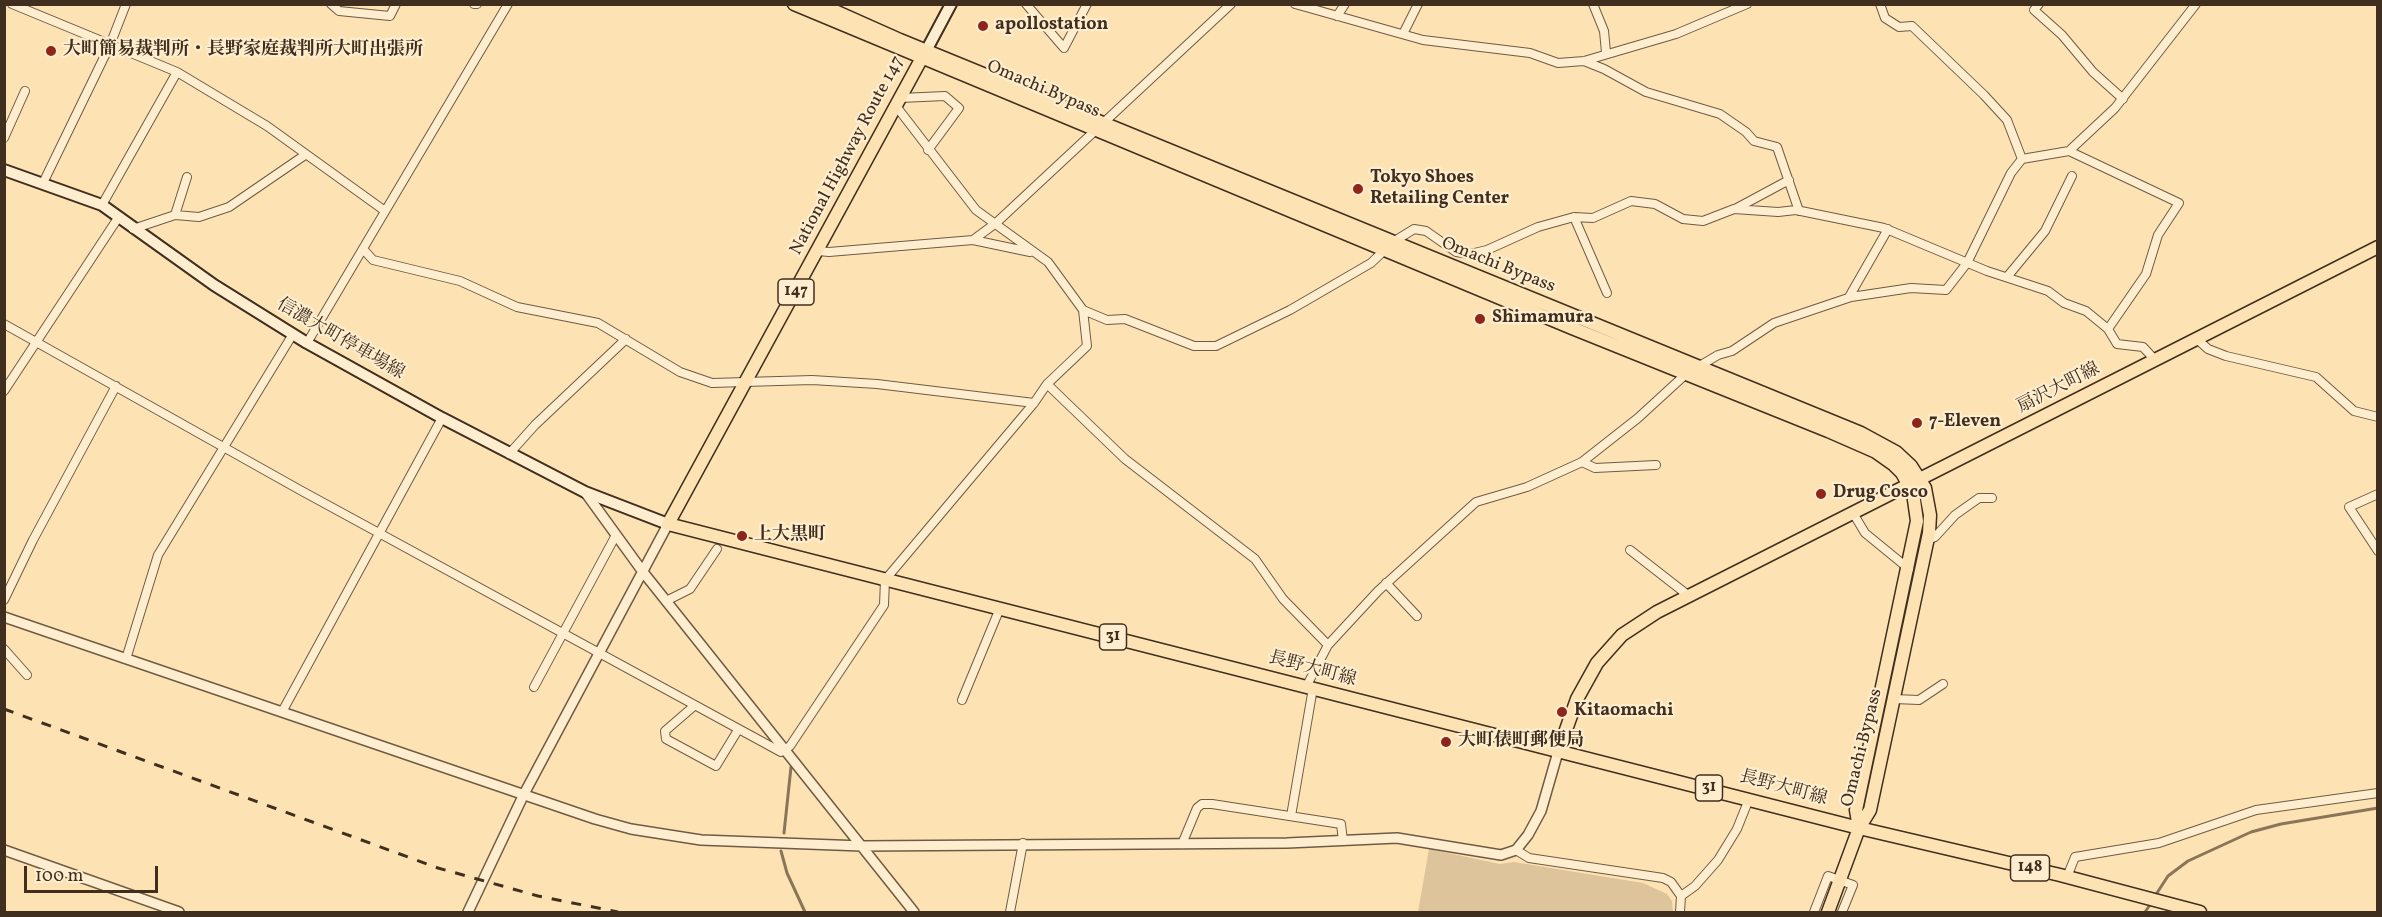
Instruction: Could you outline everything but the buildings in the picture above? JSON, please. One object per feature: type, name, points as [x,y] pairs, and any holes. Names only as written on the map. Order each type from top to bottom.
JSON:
[{"type":"main road","name":"National Highway Route 147","points":[[794,4],[924,55]]},
{"type":"main road","name":"National Highway Route 147","points":[[819,4],[924,55]]},
{"type":"main road","points":[[924,55],[951,4]]},
{"type":"main road","name":"National Highway Route 147","points":[[668,524],[924,55]]},
{"type":"main road","name":"Omachi Bypass","points":[[924,55],[1389,246],[1698,367],[1878,441],[1905,460],[1928,502],[1927,540],[1870,810],[1859,828]]},
{"type":"main road","name":"信濃大町停車場線","points":[[4,170],[102,205],[214,285],[307,342],[509,454],[585,492],[668,524]]},
{"type":"main road","name":"Omachi Bypass","points":[[1389,246],[1686,374],[1876,452],[1915,482],[1917,521],[1909,569],[1856,810],[1859,828]]},
{"type":"main road","name":"扇沢大町線","points":[[1558,752],[1577,699],[1597,663],[1622,635],[1689,596],[2378,247]]},
{"type":"main road","name":"長野大町線","points":[[668,524],[1558,752],[1749,798],[1859,828]]},
{"type":"main road","points":[[1828,912],[1859,828]]},
{"type":"main road","name":"148","points":[[1859,828],[2067,877],[2200,912]]},
{"type":"street","points":[[12,4],[177,72],[267,126],[385,211]]},
{"type":"street","points":[[43,183],[110,45],[126,4]]},
{"type":"street","points":[[331,4],[339,11],[390,16],[396,4]]},
{"type":"street","points":[[307,342],[364,250],[507,4]]},
{"type":"street","points":[[1026,4],[1035,8],[1064,48],[1087,4]]},
{"type":"street","points":[[973,240],[996,223],[1232,4]]},
{"type":"street","points":[[1295,4],[1423,40],[1530,53],[1558,63],[1584,61],[1606,52],[1676,34],[1747,4]]},
{"type":"street","points":[[1337,16],[1345,4]]},
{"type":"street","points":[[1402,34],[1418,4]]},
{"type":"street","points":[[1593,4],[1605,31],[1606,52]]},
{"type":"street","points":[[1880,4],[1885,18],[1899,27],[1912,26],[2007,120],[2022,159]]},
{"type":"street","points":[[2039,4],[2034,10],[2062,35],[2093,72],[2123,99]]},
{"type":"street","points":[[1291,816],[1309,687],[1328,645],[1386,583],[1476,502],[1527,487],[1582,462],[1638,418],[1686,374],[1718,355],[1732,351],[1774,323],[1849,297],[1911,288],[1946,290],[1967,263],[2011,173],[2022,159],[2069,151],[2123,99],[2196,4]]},
{"type":"street","points":[[1584,61],[1646,92],[1720,114],[1746,132],[1754,141],[1777,147],[1799,211]]},
{"type":"street","points":[[102,205],[177,72]]},
{"type":"street","points":[[4,138],[25,91]]},
{"type":"street","points":[[785,752],[885,605],[885,580],[1034,403],[1047,384],[1087,346],[1083,310],[1048,262],[976,210],[928,150],[898,102],[945,96],[959,108],[928,150]]},
{"type":"street","points":[[2069,151],[2180,203],[2158,235],[2146,274],[2108,329]]},
{"type":"street","points":[[133,229],[175,214],[199,217],[229,207],[305,155]]},
{"type":"street","points":[[2007,277],[2045,231],[2072,176]]},
{"type":"street","points":[[175,214],[187,177]]},
{"type":"street","points":[[1083,310],[1107,320],[1125,319],[1194,346],[1216,346],[1290,310],[1371,263],[1389,246],[1414,230],[1421,229],[1456,252],[1470,254],[1486,250],[1538,227],[1574,218],[1593,218],[1632,201],[1654,204],[1683,219],[1703,221],[1734,209],[1789,180]]},
{"type":"street","points":[[1734,209],[1799,211],[1888,229],[1967,263],[2032,284],[2064,303],[2086,311],[2108,329],[2117,345],[2143,346],[2155,360]]},
{"type":"street","points":[[4,391],[118,218]]},
{"type":"street","points":[[1574,218],[1607,293]]},
{"type":"street","points":[[1849,297],[1888,229]]},
{"type":"street","points":[[818,251],[973,240],[1032,252]]},
{"type":"street","points":[[364,250],[373,260],[460,281],[517,307],[598,323],[680,372],[698,380],[712,383],[812,380],[877,384],[1034,403]]},
{"type":"street","points":[[4,324],[598,654],[777,751],[785,752]]},
{"type":"street","points":[[126,659],[159,555],[293,334]]},
{"type":"street","points":[[509,454],[535,425],[626,339]]},
{"type":"street","points":[[2197,339],[2208,349],[2226,356],[2316,377],[2354,411],[2378,417]]},
{"type":"street","points":[[1047,384],[1125,459],[1255,559],[1283,598],[1328,645]]},
{"type":"street","points":[[4,600],[33,540],[116,386]]},
{"type":"street","points":[[282,712],[442,418]]},
{"type":"street","points":[[1582,462],[1595,468],[1656,465]]},
{"type":"street","points":[[585,492],[643,572],[914,912]]},
{"type":"street","points":[[2378,494],[2349,507],[2378,551]]},
{"type":"street","points":[[1927,540],[1935,537],[1955,515],[1979,498],[1992,498]]},
{"type":"street","points":[[1853,513],[1865,532],[1909,569]]},
{"type":"street","points":[[468,912],[524,794],[668,524]]},
{"type":"street","points":[[534,687],[616,535]]},
{"type":"street","points":[[666,601],[690,589],[717,549]]},
{"type":"street","points":[[1630,550],[1689,596]]},
{"type":"street","points":[[1386,583],[1418,616]]},
{"type":"street","points":[[963,700],[1000,608]]},
{"type":"street","points":[[4,617],[595,819],[659,834],[701,840],[862,846],[1023,843],[1182,844],[1397,838],[1501,855],[1516,850],[1528,835],[1541,811],[1558,752]]},
{"type":"street","points":[[4,649],[27,675]]},
{"type":"street","points":[[1894,699],[1919,700],[1943,684]]},
{"type":"street","points":[[694,706],[665,731],[666,739],[716,766],[738,730]]},
{"type":"street","points":[[2067,877],[2075,857],[2159,843],[2256,810],[2378,793]]},
{"type":"street","points":[[1681,896],[1695,886],[1718,860],[1737,829],[1749,798]]},
{"type":"street","points":[[1182,844],[1197,808],[1202,804],[1341,824],[1343,841]]},
{"type":"street","points":[[1010,912],[1023,843]]},
{"type":"street","points":[[4,850],[179,912]]},
{"type":"street","points":[[1516,850],[1528,858],[1663,878],[1671,882],[1681,896],[1680,912]]},
{"type":"street","points":[[1814,912],[1828,876],[1853,885],[1842,912]]},
{"type":"shaded area","points":[[1429,849],[1500,864],[1514,862],[1643,883],[1667,894],[1672,901],[1673,912],[1418,912]]},
{"type":"waterway","points":[[784,833],[791,767]]},
{"type":"waterway","points":[[2155,896],[2168,876],[2188,861],[2251,832],[2281,824],[2378,808]]},
{"type":"waterway","points":[[781,851],[787,873],[805,912]]},
{"type":"waterway","points":[[2145,912],[2152,902]]},
{"type":"railway","points":[[4,709],[438,868],[538,896],[618,912]]},
{"type":"place","name":"apollostation","points":[[983,26]]},
{"type":"place","name":"大町簡易裁判所・長野家庭裁判所大町出張所","points":[[51,51]]},
{"type":"place","name":"Tokyo Shoes Retailing Center","points":[[1358,189]]},
{"type":"place","name":"Shimamura","points":[[1480,319]]},
{"type":"place","name":"7-Eleven","points":[[1917,423]]},
{"type":"place","name":"Drug Cosco","points":[[1821,494]]},
{"type":"place","name":"上大黒町","points":[[742,536]]},
{"type":"place","name":"Kitaomachi","points":[[1562,712]]},
{"type":"place","name":"大町俵町郵便局","points":[[1446,742]]}]
